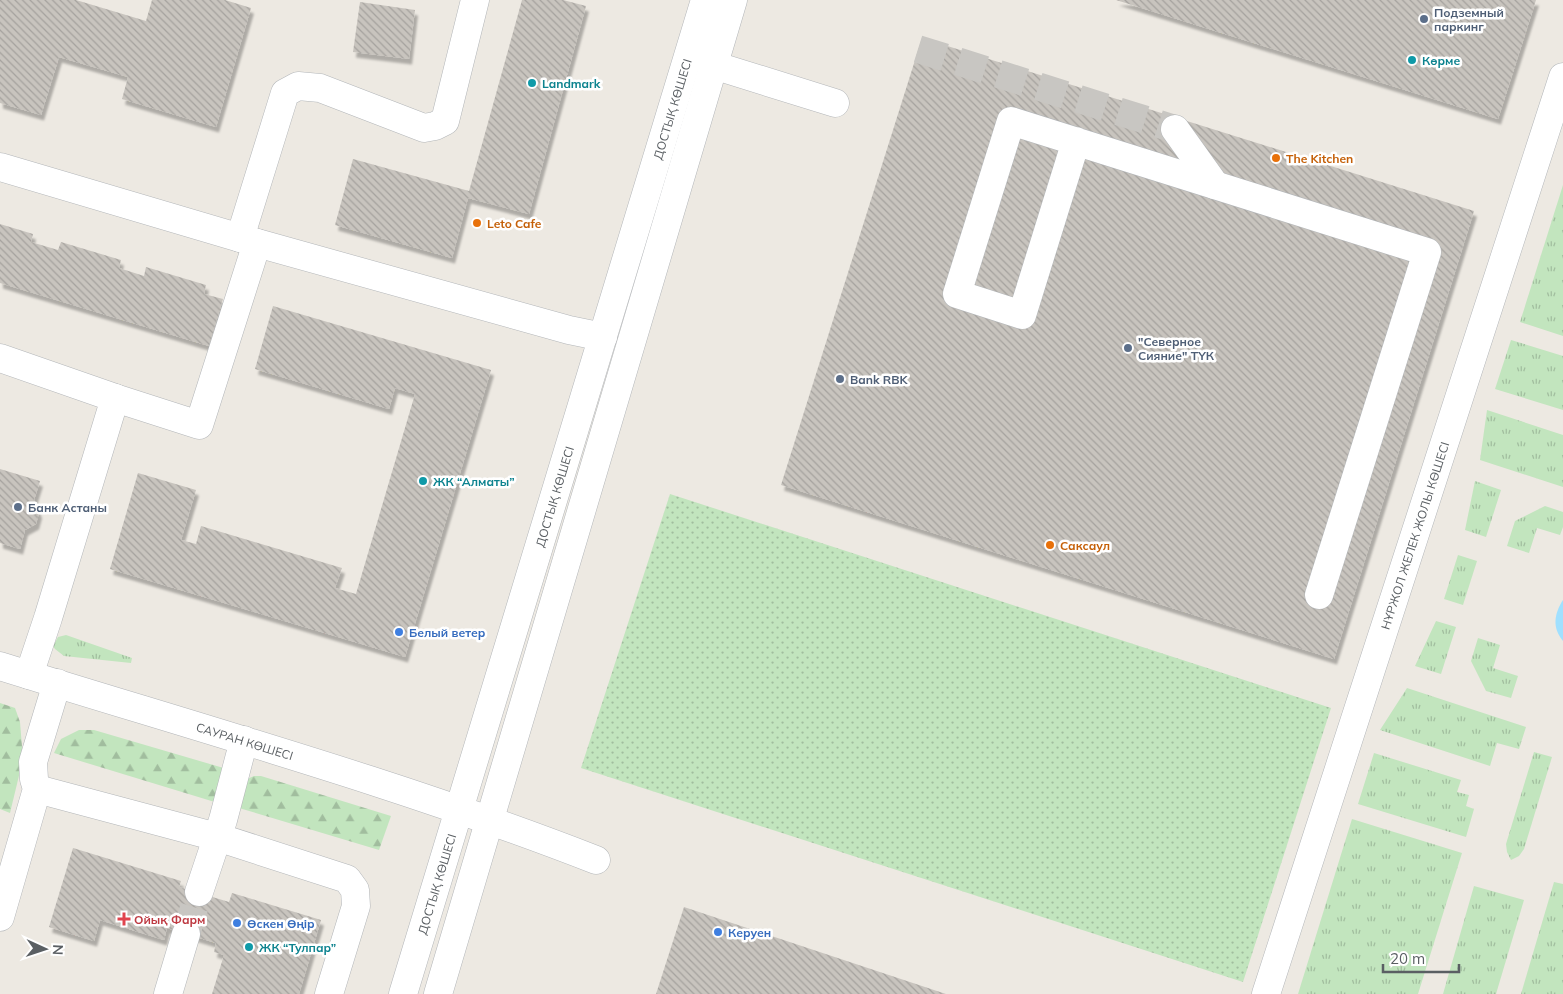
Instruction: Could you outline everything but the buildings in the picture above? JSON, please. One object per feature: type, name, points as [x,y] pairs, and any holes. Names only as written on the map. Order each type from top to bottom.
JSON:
[{"type":"street","points":[[0,358],[198,425],[286,93],[298,86],[320,88],[424,128],[435,126],[445,121],[475,0]]},
{"type":"street","name":"ДОСТЫҚ КӨШЕСІ","points":[[403,994],[705,0]]},
{"type":"street","name":"ДОСТЫҚ КӨШЕСІ","points":[[438,994],[733,0]]},
{"type":"street","points":[[713,65],[835,103]]},
{"type":"street","name":"НҰРЖОЛ ЖЕЛЕК ЖОЛЫ КӨШЕСІ","points":[[1266,994],[1563,77]]},
{"type":"street","points":[[1076,141],[1022,315],[957,294],[1011,121],[1076,141],[1427,252],[1319,595]]},
{"type":"street","points":[[1175,129],[1215,185]]},
{"type":"street","points":[[0,167],[248,240],[569,330],[603,337]]},
{"type":"street","points":[[29,675],[115,398]]},
{"type":"street","name":"САУРАН КӨШЕСІ","points":[[0,666],[244,740],[459,809],[596,860]]},
{"type":"street","points":[[0,917],[37,789],[34,779],[33,762],[57,683]]},
{"type":"street","points":[[199,892],[223,820],[244,740]]},
{"type":"street","points":[[37,789],[216,837],[347,879],[355,890],[356,906],[329,994]]},
{"type":"street","points":[[168,994],[186,934]]},
{"type":"green space","points":[[1563,185],[1563,336],[1520,322]]},
{"type":"green space","points":[[1511,340],[1563,356],[1563,410],[1495,389]]},
{"type":"green space","points":[[1487,410],[1563,435],[1563,487],[1480,460]]},
{"type":"green space","points":[[1475,481],[1501,490],[1486,537],[1465,530]]},
{"type":"green space","points":[[670,494],[1331,708],[1243,982],[581,768]]},
{"type":"green space","points":[[1545,506],[1563,512],[1563,527],[1560,535],[1537,528],[1529,553],[1507,546],[1515,521]]},
{"type":"green space","points":[[1458,555],[1477,561],[1463,605],[1444,599]]},
{"type":"green space","points":[[1436,621],[1456,627],[1441,674],[1415,666]]},
{"type":"green space","points":[[66,635],[132,658],[131,663],[64,656],[53,646],[58,637]]},
{"type":"green space","points":[[1478,638],[1500,645],[1493,668],[1518,676],[1511,698],[1486,691],[1471,661]]},
{"type":"green space","points":[[1407,688],[1526,727],[1519,749],[1497,743],[1490,766],[1380,730]]},
{"type":"green space","points":[[0,703],[15,708],[20,722],[23,759],[10,813],[0,809]]},
{"type":"green space","points":[[79,730],[94,730],[227,769],[218,803],[54,753],[61,739]]},
{"type":"green space","points":[[1534,752],[1552,757],[1524,849],[1519,856],[1511,860],[1506,844]]},
{"type":"green space","points":[[1374,753],[1461,780],[1457,792],[1469,795],[1466,806],[1474,809],[1466,837],[1358,804]]},
{"type":"green space","points":[[261,776],[391,816],[379,850],[239,808],[247,779]]},
{"type":"green space","points":[[1352,819],[1462,853],[1418,994],[1298,994]]},
{"type":"green space","points":[[1554,882],[1563,884],[1563,994],[1521,994]]},
{"type":"green space","points":[[1474,886],[1524,900],[1496,994],[1443,994]]},
{"type":"water","points":[[1563,600],[1563,641],[1557,631],[1555,621]]},
{"type":"tunnel","points":[[918,49],[1175,129]]},
{"type":"tunnel","points":[[186,934],[199,892]]},
{"type":"place","name":"Подземный паркинг","points":[[1424,19]]},
{"type":"place","name":"Көрме","points":[[1412,60]]},
{"type":"place","name":"Landmark","points":[[532,83]]},
{"type":"place","name":"The Kitchen","points":[[1276,158]]},
{"type":"place","name":"Leto Cafe","points":[[477,223]]},
{"type":"place","name":"\"Северное Cияние\" ТҮК","points":[[1128,348]]},
{"type":"place","name":"Bank RBK","points":[[840,379]]},
{"type":"place","name":"ЖК “Алматы”","points":[[423,481]]},
{"type":"place","name":"Банк Астаны","points":[[18,507]]},
{"type":"place","name":"Саксаул","points":[[1050,545]]},
{"type":"place","name":"Белый ветер","points":[[399,632]]},
{"type":"place","name":"Ойық Фарм","points":[[124,919]]},
{"type":"place","name":"Өскен Өңір","points":[[237,923]]},
{"type":"place","name":"Керуен","points":[[718,932]]},
{"type":"place","name":"ЖК “Тулпар”","points":[[249,947]]}]
